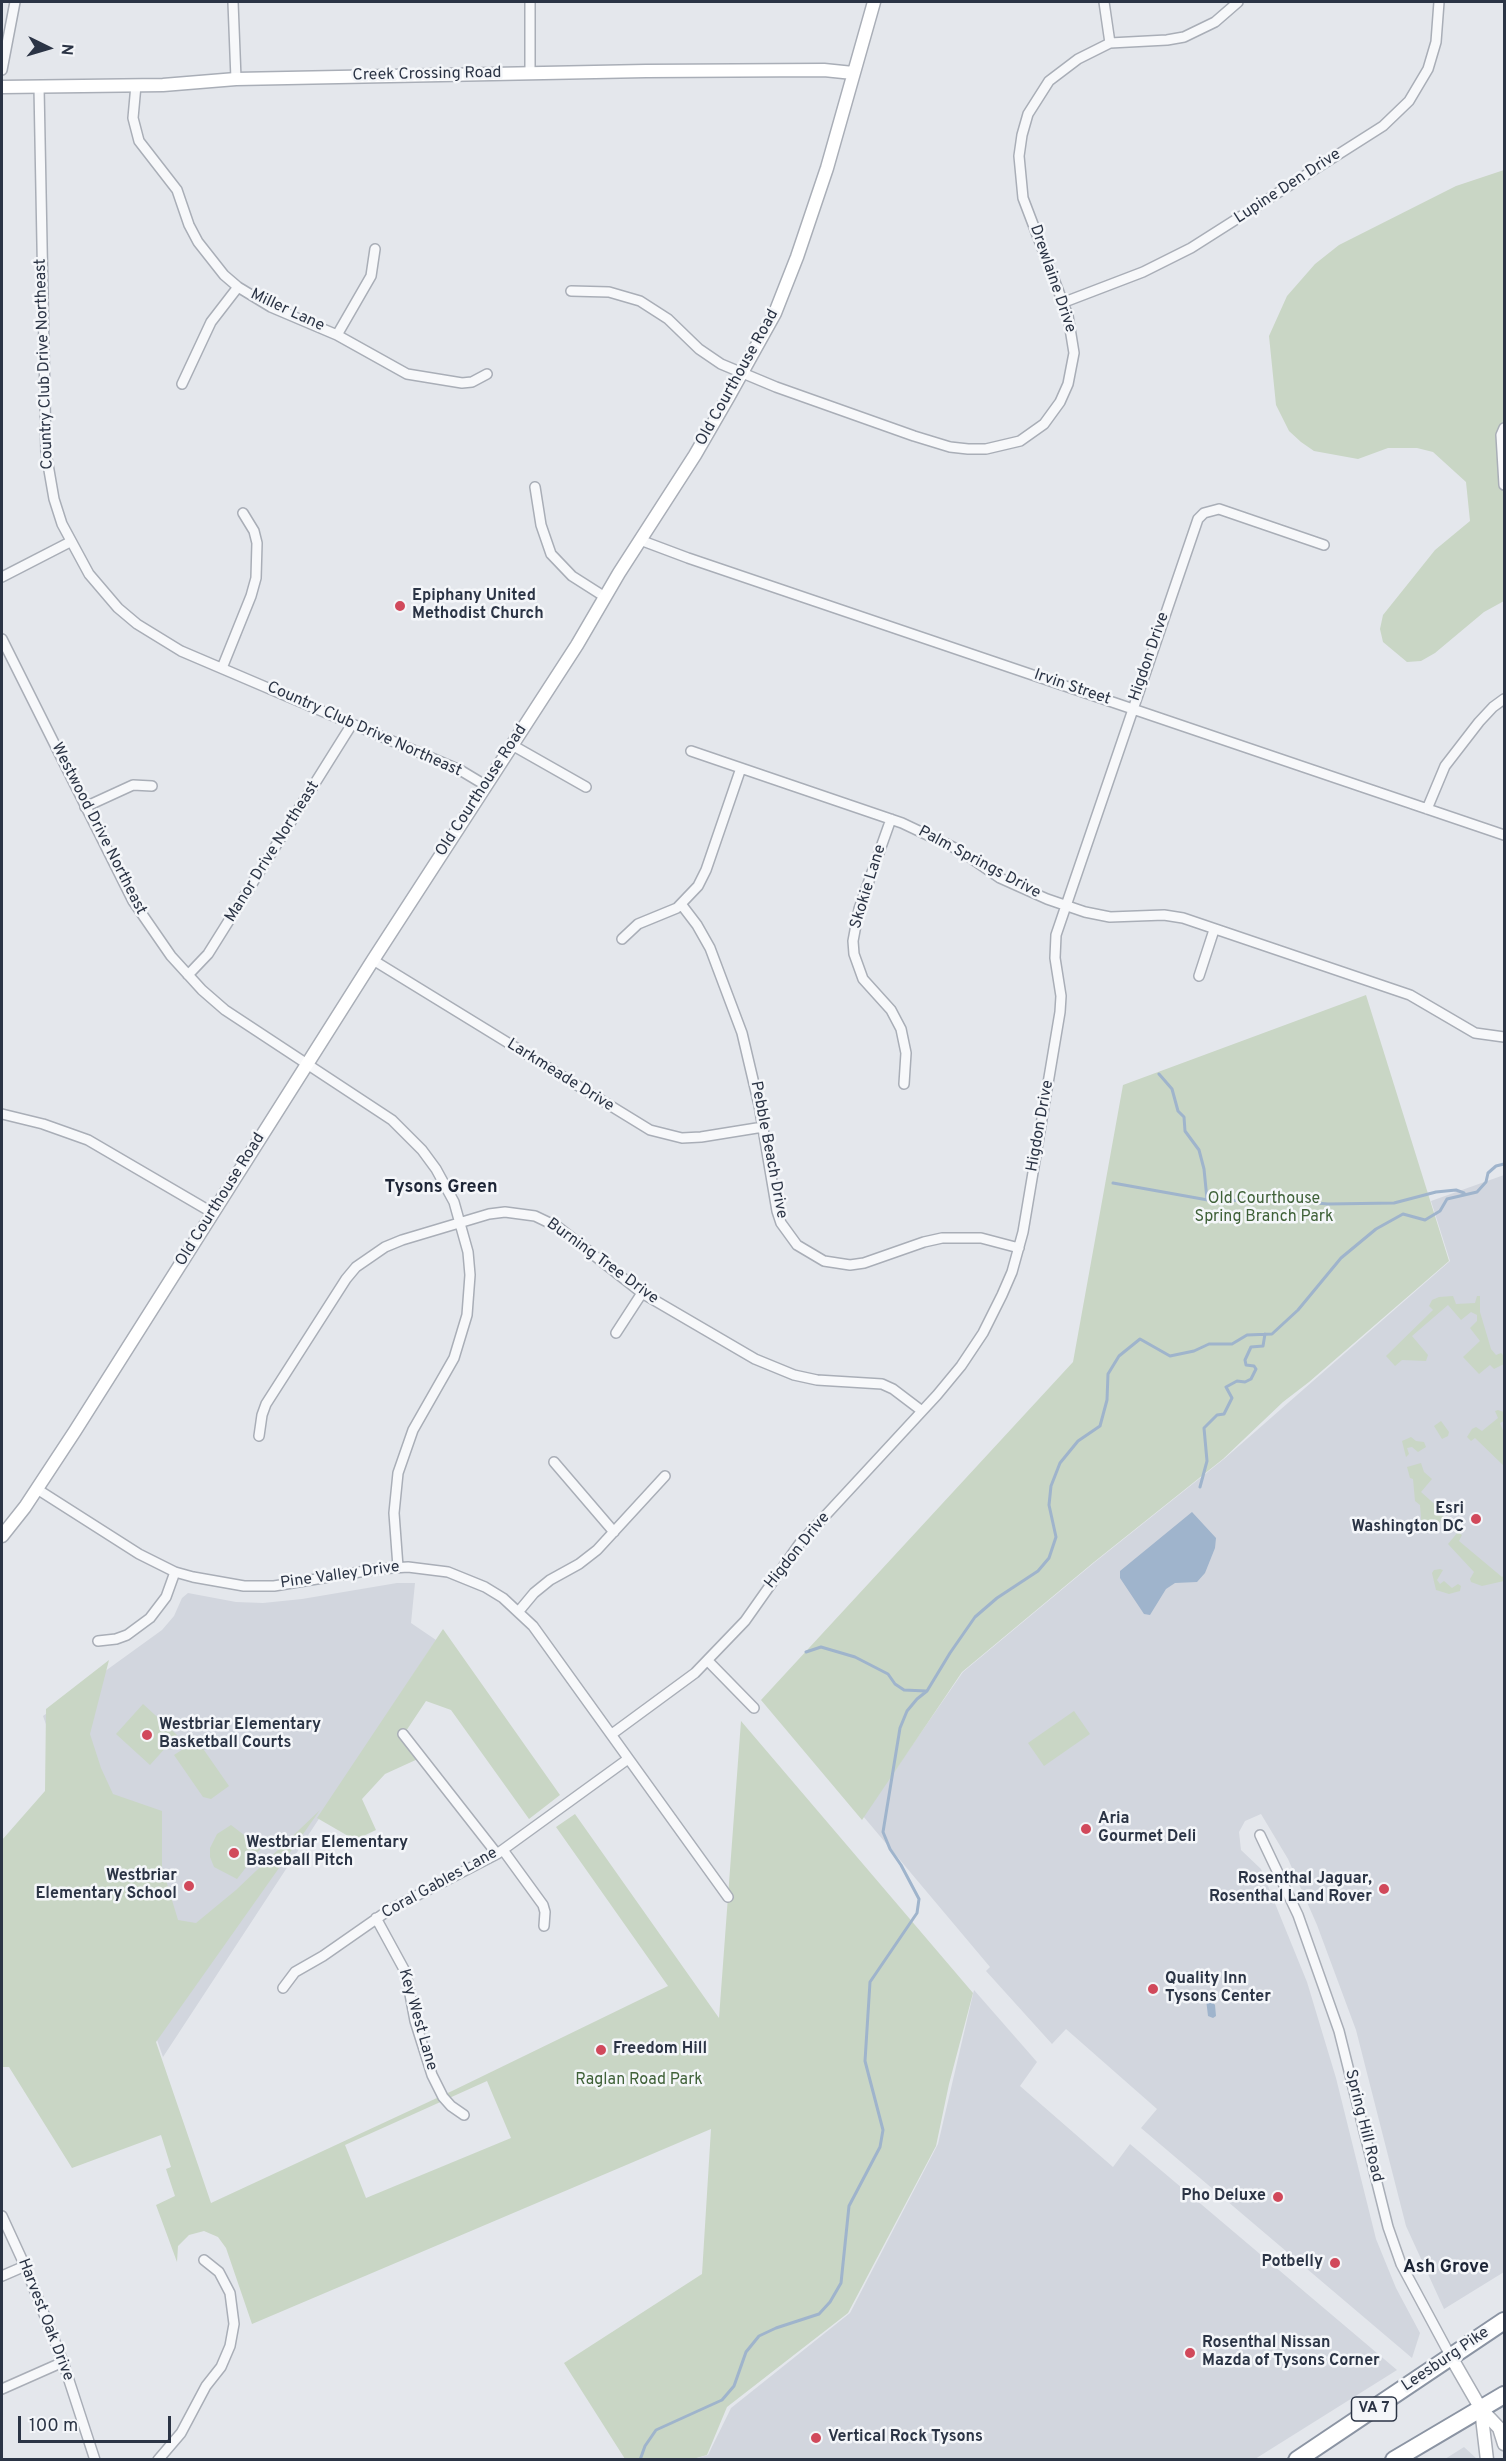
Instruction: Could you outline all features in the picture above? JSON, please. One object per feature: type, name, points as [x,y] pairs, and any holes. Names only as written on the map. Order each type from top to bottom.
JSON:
[{"type":"highway","name":"Leesburg Pike","points":[[1297,2460],[1504,2321]]},
{"type":"highway","points":[[1394,2460],[1504,2395]]},
{"type":"street","points":[[2,70],[15,2]]},
{"type":"street","points":[[234,2],[236,79]]},
{"type":"street","points":[[530,2],[530,73]]},
{"type":"street","name":"Old Courthouse Road","points":[[2,1536],[37,1489],[512,745],[695,455],[742,373],[775,314],[797,256],[827,168],[874,2]]},
{"type":"street","points":[[1104,2],[1110,43]]},
{"type":"street","name":"Drewlaine Drive","points":[[571,291],[609,292],[640,301],[668,319],[699,349],[721,364],[776,387],[951,447],[968,449],[1004,446],[1020,441],[1044,424],[1060,402],[1068,386],[1072,369],[1073,340],[1062,303],[1023,198],[1019,177],[1022,135],[1028,114],[1049,81],[1078,59],[1110,43],[1184,37],[1215,21],[1238,2]]},
{"type":"street","name":"Lupine Den Drive","points":[[1062,303],[1143,272],[1191,248],[1383,126],[1409,101],[1428,69],[1436,42],[1439,2]]},
{"type":"street","name":"Creek Crossing Road","points":[[2,87],[530,73],[824,70],[853,73]]},
{"type":"street","name":"Miller Lane","points":[[136,85],[133,118],[139,141],[177,190],[189,225],[198,242],[224,275],[238,287],[271,307],[337,335],[393,368],[422,378],[462,383],[472,382],[487,374]]},
{"type":"street","name":"Country Club Drive Northeast","points":[[39,87],[46,453],[54,499],[70,542],[89,573],[103,592],[137,624],[181,651],[459,770],[485,785]]},
{"type":"street","points":[[337,335],[371,276],[375,249]]},
{"type":"street","points":[[182,384],[211,322],[238,287]]},
{"type":"street","points":[[1504,428],[1501,435],[1504,485]]},
{"type":"street","points":[[535,487],[541,525],[551,554],[572,576],[605,597]]},
{"type":"street","name":"Higdon Drive","points":[[612,1734],[683,1683],[708,1661],[745,1621],[800,1543],[961,1366],[983,1333],[1012,1272],[1019,1248],[1060,1012],[1061,996],[1055,946],[1066,905],[1198,519],[1204,513],[1219,509],[1324,544]]},
{"type":"street","points":[[222,668],[256,578],[257,543],[254,531],[243,513]]},
{"type":"street","name":"Irvin Street","points":[[640,540],[1504,835]]},
{"type":"street","points":[[2,577],[70,542]]},
{"type":"street","name":"Westwood Drive Northeast","points":[[2,639],[133,901],[150,928],[188,975],[225,1010],[374,1108],[407,1134],[436,1169],[448,1189],[468,1252],[470,1275],[467,1315],[454,1358],[445,1378],[413,1430],[401,1462],[393,1513],[398,1567]]},
{"type":"street","points":[[1427,809],[1445,766],[1479,722],[1504,699]]},
{"type":"street","name":"Manor Drive Northeast","points":[[188,975],[208,954],[352,724]]},
{"type":"street","points":[[512,745],[586,787]]},
{"type":"street","name":"Palm Springs Drive","points":[[691,751],[891,819],[935,837],[1022,889],[1066,905],[1110,917],[1164,915],[1183,918],[1410,996],[1475,1033],[1504,1037]]},
{"type":"street","points":[[622,939],[638,924],[665,915],[681,904],[698,886],[706,870],[741,768]]},
{"type":"street","points":[[85,807],[133,785],[152,786]]},
{"type":"street","name":"Skokie Lane","points":[[891,819],[859,909],[853,941],[854,954],[863,979],[891,1010],[901,1029],[906,1053],[904,1084]]},
{"type":"street","name":"Pebble Beach Drive","points":[[681,904],[702,932],[710,948],[738,1022],[750,1059],[777,1211],[789,1236],[808,1254],[824,1261],[850,1265],[864,1263],[924,1242],[962,1236],[986,1238],[1019,1248]]},
{"type":"street","points":[[1199,976],[1214,930]]},
{"type":"street","name":"Larkmeade Drive","points":[[373,960],[650,1131],[682,1138],[763,1127]]},
{"type":"street","points":[[2,1114],[43,1124],[88,1140],[213,1213]]},
{"type":"street","name":"Burning Tree Drive","points":[[259,1436],[266,1404],[356,1267],[385,1247],[460,1223],[505,1212],[521,1213],[542,1219],[571,1236],[642,1293],[775,1368],[817,1380],[882,1384],[893,1389],[922,1410]]},
{"type":"street","points":[[616,1333],[642,1293]]},
{"type":"street","points":[[554,1462],[614,1532]]},
{"type":"street","points":[[519,1611],[534,1593],[550,1580],[579,1564],[597,1550],[665,1476]]},
{"type":"street","name":"Pine Valley Drive","points":[[37,1489],[139,1554],[175,1572],[224,1583],[260,1587],[398,1567],[428,1568],[467,1579],[503,1598],[533,1626],[728,1897]]},
{"type":"street","points":[[98,1641],[127,1635],[150,1618],[166,1597],[175,1572]]},
{"type":"street","points":[[708,1661],[754,1708]]},
{"type":"street","points":[[403,1734],[543,1905],[544,1926]]},
{"type":"street","name":"Coral Gables Lane","points":[[283,1988],[295,1972],[323,1956],[376,1918],[500,1852],[628,1759]]},
{"type":"street","name":"Spring Hill Road","points":[[1260,1835],[1298,1915],[1339,2031],[1388,2227],[1401,2264],[1480,2409],[1499,2428],[1504,2444]]},
{"type":"street","name":"Key West Lane","points":[[376,1918],[406,1972],[416,2021],[432,2075],[443,2097],[464,2115]]},
{"type":"street","name":"Harvest Oak Drive","points":[[2,2216],[25,2266],[63,2362],[95,2460]]},
{"type":"street","points":[[158,2460],[181,2433],[206,2386],[221,2367],[230,2346],[234,2324],[230,2292],[219,2272],[204,2260]]},
{"type":"street","points":[[2,2276],[25,2266]]},
{"type":"street","points":[[2,2389],[63,2362]]},
{"type":"street","name":"Spring Hill Road","points":[[1480,2409],[1487,2460]]},
{"type":"shaded area","points":[[1504,1175],[1504,2272],[1444,2309],[1406,2226],[1356,2030],[1317,1925],[1288,1859],[1261,1814],[1245,1821],[1239,1832],[1241,1850],[1261,1869],[1307,1982],[1336,2078],[1376,2239],[1396,2288],[1420,2333],[1412,2358],[1141,2128],[1157,2109],[1066,2029],[1052,2044],[986,1971],[990,1967],[863,1816],[963,1672],[1224,1459],[1450,1261],[1431,1201]]},
{"type":"shaded area","name":"Westbriar Elementary School","points":[[397,1583],[415,1583],[411,1623],[436,1640],[163,2057],[43,1716],[162,1630],[174,1616],[182,1598],[188,1593],[236,1602],[263,1603],[302,1599]]},
{"type":"shaded area","points":[[974,1990],[1037,2062],[1020,2086],[1113,2167],[1130,2144],[1397,2370],[1255,2459],[694,2459],[708,2455],[731,2408],[850,2313],[938,2144]]},
{"type":"shaded area","points":[[1464,2447],[1477,2459],[1445,2459]]},
{"type":"green space","points":[[1504,170],[1504,601],[1484,612],[1435,653],[1421,661],[1407,662],[1383,642],[1380,629],[1383,615],[1435,550],[1470,521],[1466,482],[1433,452],[1417,448],[1388,448],[1358,459],[1314,451],[1301,442],[1289,431],[1276,405],[1269,336],[1287,296],[1315,264],[1339,245],[1456,186]]},
{"type":"green space","name":"Old Courthouse Spring Branch Park","points":[[1366,995],[1449,1261],[1283,1402],[1223,1459],[962,1672],[862,1820],[761,1700],[1073,1362],[1123,1085]]},
{"type":"green space","points":[[1453,1296],[1456,1304],[1475,1303],[1477,1296],[1480,1296],[1480,1312],[1491,1349],[1496,1355],[1501,1353],[1504,1356],[1504,1364],[1494,1369],[1490,1365],[1479,1374],[1463,1357],[1480,1341],[1470,1328],[1477,1321],[1477,1315],[1471,1312],[1461,1320],[1448,1305],[1412,1336],[1428,1355],[1426,1361],[1402,1360],[1395,1366],[1386,1356],[1433,1310],[1429,1306],[1432,1300]]},
{"type":"green space","points":[[1495,1411],[1504,1412],[1504,1421],[1500,1423],[1504,1433],[1504,1466],[1475,1438],[1471,1441],[1467,1437],[1472,1429],[1476,1427],[1482,1431],[1498,1418]]},
{"type":"green space","points":[[1441,1421],[1449,1432],[1448,1436],[1442,1439],[1434,1426]]},
{"type":"green space","points":[[1411,1437],[1416,1441],[1424,1442],[1426,1447],[1418,1452],[1412,1447],[1407,1448],[1409,1454],[1406,1457],[1402,1441]]},
{"type":"green space","points":[[1421,1463],[1424,1472],[1432,1479],[1421,1492],[1440,1509],[1438,1512],[1444,1517],[1435,1528],[1422,1530],[1420,1505],[1415,1501],[1413,1479],[1410,1478],[1407,1467]]},
{"type":"green space","points":[[1458,1532],[1462,1535],[1459,1541],[1502,1577],[1504,1575],[1504,1581],[1482,1586],[1471,1582],[1470,1579],[1474,1572],[1448,1544]]},
{"type":"green space","points":[[1443,1570],[1437,1580],[1440,1584],[1444,1581],[1452,1588],[1458,1584],[1461,1586],[1460,1591],[1449,1594],[1436,1590],[1432,1573]]},
{"type":"green space","points":[[443,1629],[560,1795],[529,1819],[451,1710],[426,1701],[404,1734],[420,1758],[385,1774],[362,1799],[376,1830],[355,1840],[317,1818]]},
{"type":"green space","name":"Raglan Road Park","points":[[109,1660],[90,1734],[101,1768],[113,1794],[162,1811],[162,1867],[178,1920],[196,1923],[236,1890],[320,1810],[156,2042],[211,2203],[452,2091],[668,1986],[556,1827],[575,1814],[719,2018],[741,1721],[973,1993],[949,2084],[936,2146],[848,2313],[727,2407],[707,2455],[693,2459],[625,2459],[564,2363],[702,2274],[711,2129],[252,2324],[226,2248],[218,2237],[204,2231],[189,2235],[178,2246],[177,2262],[156,2205],[175,2196],[166,2169],[171,2167],[161,2135],[72,2168],[9,2067],[2,2067],[2,1840],[45,1791],[46,1709]],"holes":[[[487,2081],[511,2138],[366,2198],[345,2145]]]},
{"type":"green space","name":"Westbriar Elementary Basketball Courts","points":[[143,1704],[177,1735],[150,1765],[116,1734]]},
{"type":"green space","points":[[1074,1711],[1090,1734],[1044,1766],[1028,1743]]},
{"type":"green space","points":[[197,1740],[229,1786],[211,1799],[203,1797],[174,1755]]},
{"type":"green space","name":"Westbriar Elementary Baseball Pitch","points":[[231,1825],[261,1848],[237,1879],[214,1867],[210,1857],[210,1848],[217,1834]]},
{"type":"water","points":[[1192,1512],[1216,1538],[1215,1548],[1205,1573],[1197,1582],[1175,1583],[1166,1589],[1150,1615],[1144,1614],[1120,1578],[1120,1571]]},
{"type":"water","points":[[1206,1999],[1211,2000],[1215,2005],[1216,2016],[1213,2018],[1208,2016]]},
{"type":"waterway","points":[[1159,1074],[1172,1089],[1178,1111],[1184,1117],[1185,1131],[1199,1150],[1204,1169],[1207,1199]]},
{"type":"waterway","points":[[640,2460],[645,2446],[656,2430],[722,2400],[734,2386],[746,2352],[759,2336],[819,2314],[830,2302],[841,2283],[849,2206],[880,2147],[883,2130],[865,2061],[870,1982],[917,1913],[919,1899],[890,1849],[883,1832],[900,1728],[907,1711],[927,1691],[975,1617],[997,1598],[1038,1571],[1049,1558],[1056,1537],[1049,1505],[1051,1486],[1060,1463],[1078,1441],[1100,1426],[1107,1400],[1108,1374],[1119,1356],[1140,1339],[1170,1356],[1194,1351],[1209,1344],[1232,1344],[1247,1335],[1272,1334],[1298,1310],[1341,1258],[1376,1229],[1403,1214],[1425,1220],[1440,1211],[1447,1199],[1477,1192],[1486,1182],[1488,1173],[1496,1166],[1504,1164]]},
{"type":"waterway","points":[[1113,1183],[1219,1202],[1260,1198],[1328,1204],[1394,1203],[1436,1192],[1456,1190],[1464,1193]]},
{"type":"waterway","points":[[1200,1487],[1207,1461],[1204,1428],[1217,1415],[1224,1414],[1232,1398],[1226,1387],[1237,1381],[1245,1382],[1251,1379],[1256,1369],[1254,1366],[1246,1365],[1245,1360],[1251,1347],[1263,1346],[1265,1334]]},
{"type":"waterway","points":[[806,1652],[821,1647],[855,1657],[888,1674],[895,1684],[904,1690],[926,1691]]},
{"type":"place","name":"Epiphany United Methodist Church","points":[[400,606]]},
{"type":"place","name":"Esri Washington DC","points":[[1476,1519]]},
{"type":"place","name":"Westbriar Elementary Basketball Courts","points":[[147,1735]]},
{"type":"place","name":"Aria Gourmet Deli","points":[[1086,1829]]},
{"type":"place","name":"Westbriar Elementary Baseball Pitch","points":[[234,1853]]},
{"type":"place","name":"Westbriar Elementary School","points":[[189,1886]]},
{"type":"place","name":"Rosenthal Jaguar, Rosenthal Land Rover","points":[[1384,1889]]},
{"type":"place","name":"Quality Inn Tysons Center","points":[[1153,1989]]},
{"type":"place","name":"Freedom Hill","points":[[601,2050]]},
{"type":"place","name":"Pho Deluxe","points":[[1278,2197]]},
{"type":"place","name":"Potbelly","points":[[1335,2263]]},
{"type":"place","name":"Rosenthal Nissan Mazda of Tysons Corner","points":[[1190,2353]]},
{"type":"place","name":"Vertical Rock Tysons","points":[[816,2438]]},
{"type":"district","name":"Tysons Green","points":[[441,1188]]},
{"type":"district","name":"Ash Grove","points":[[1446,2268]]}]
